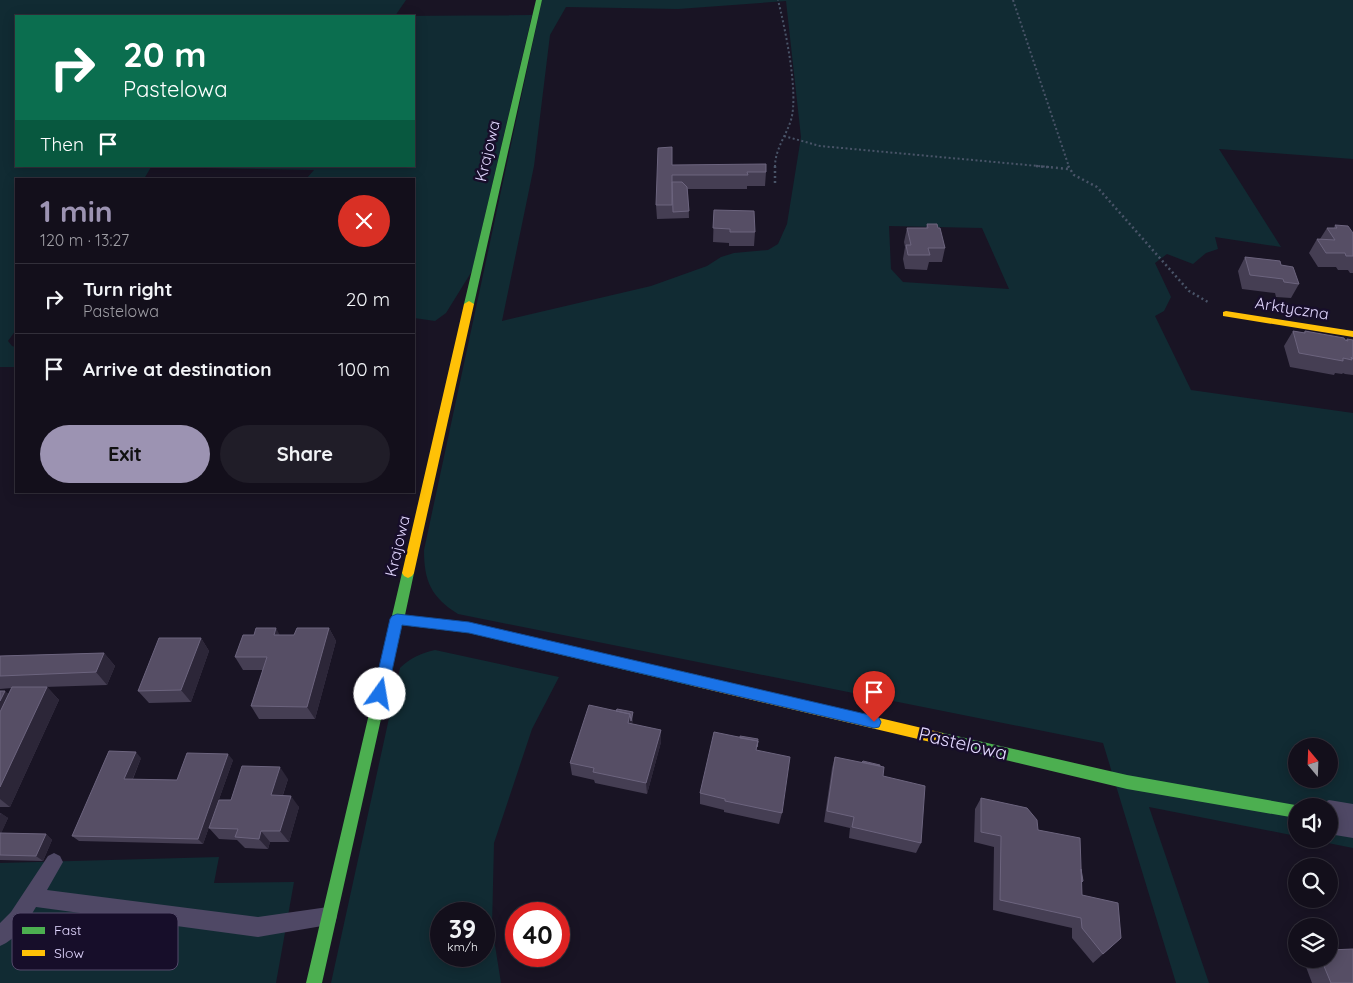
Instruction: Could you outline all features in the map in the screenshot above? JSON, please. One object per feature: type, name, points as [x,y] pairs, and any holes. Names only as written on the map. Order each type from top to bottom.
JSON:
[{"type":"street","name":"Krajowa","points":[[314,983],[539,0]]},
{"type":"street","name":"Arktyczna","points":[[1226,314],[1353,334]]},
{"type":"street","name":"Pastelowa","points":[[397,619],[469,628],[1127,782],[1288,810]]},
{"type":"street","points":[[1338,818],[1353,821]]},
{"type":"lane","points":[[16,913],[31,897],[54,862]]},
{"type":"lane","points":[[31,897],[152,913]]},
{"type":"lane","points":[[178,916],[258,927],[329,916]]},
{"type":"lane","points":[[0,936],[9,920]]},
{"type":"path","points":[[775,184],[775,156],[791,120],[794,104],[786,30],[778,0]]},
{"type":"path","points":[[1013,0],[1070,169],[1074,175],[1097,187],[1189,291],[1226,314]]},
{"type":"path","points":[[784,136],[820,146],[1070,169]]},
{"type":"shaded area","points":[[0,0],[406,0],[396,15],[15,15],[15,167],[151,167],[145,178],[15,178],[15,331],[8,341],[15,347],[15,367],[0,367]]},
{"type":"shaded area","points":[[542,0],[1353,0],[1353,159],[1219,149],[1281,247],[1215,237],[1218,249],[1206,253],[1193,264],[1167,254],[1155,263],[1171,297],[1164,311],[1155,316],[1191,390],[1353,413],[1353,848],[1338,845],[1338,798],[1288,798],[1288,834],[1149,807],[1209,983],[1176,983],[1103,743],[458,614],[435,594],[428,579],[424,561],[424,550]],"holes":[[[786,1],[801,137],[787,224],[778,244],[768,250],[734,253],[721,257],[707,266],[651,286],[502,321],[534,166],[550,35],[566,7],[678,9]],[[889,226],[982,228],[1009,289],[903,282],[891,269]]]},
{"type":"shaded area","points":[[532,15],[472,271],[446,313],[435,321],[415,318],[415,178],[307,178],[314,170],[151,167],[415,167],[415,16]]},
{"type":"shaded area","points":[[435,650],[559,677],[532,729],[494,843],[493,902],[430,902],[430,967],[495,967],[495,946],[501,983],[331,983],[400,668],[420,654]]},
{"type":"shaded area","points":[[219,857],[214,883],[294,882],[276,983],[0,983],[0,863]]},
{"type":"building","points":[[672,147],[672,165],[766,164],[766,172],[747,172],[748,175],[672,175],[672,205],[656,205],[658,148]]},
{"type":"building","points":[[672,182],[682,182],[687,187],[689,211],[673,212]]},
{"type":"building","points":[[714,210],[754,211],[755,232],[730,232],[730,229],[713,228]]},
{"type":"building","points":[[927,224],[937,224],[938,228],[940,228],[945,248],[928,248],[930,255],[908,255],[906,245],[911,245],[907,228],[928,228]]},
{"type":"building","points":[[1335,225],[1348,226],[1353,233],[1353,256],[1346,256],[1345,253],[1326,253],[1317,239],[1335,240],[1327,228],[1337,228]]},
{"type":"building","points":[[1245,257],[1280,261],[1281,265],[1293,267],[1299,284],[1284,282],[1283,279],[1250,275]]},
{"type":"building","points":[[1293,331],[1305,333],[1305,331],[1344,338],[1348,341],[1347,339],[1353,340],[1353,359],[1351,357],[1352,360],[1343,358],[1343,361],[1299,353]]},
{"type":"building","points":[[256,628],[276,628],[274,635],[294,635],[297,628],[329,628],[307,707],[251,706],[267,657],[235,657],[243,635],[254,635]]},
{"type":"building","points":[[159,638],[201,638],[181,690],[138,691]]},
{"type":"building","points":[[104,653],[96,672],[0,676],[0,656]]},
{"type":"building","points":[[12,687],[47,687],[0,787],[0,712]]},
{"type":"building","points":[[0,691],[5,691],[0,701]]},
{"type":"building","points":[[589,705],[630,714],[628,723],[661,730],[646,783],[593,772],[594,768],[570,763]]},
{"type":"building","points":[[617,709],[633,712],[631,721],[630,714],[616,711]]},
{"type":"building","points":[[714,732],[758,741],[756,750],[790,757],[782,813],[725,801],[725,799],[700,793]]},
{"type":"building","points":[[740,736],[758,739],[758,741],[740,738]]},
{"type":"building","points":[[109,751],[136,752],[124,779],[177,780],[187,753],[228,754],[198,839],[72,836]]},
{"type":"building","points":[[835,757],[884,767],[883,776],[925,786],[921,843],[852,827],[854,817],[827,811]]},
{"type":"building","points":[[862,762],[880,765],[880,766]]},
{"type":"building","points":[[242,766],[280,767],[271,795],[291,796],[280,831],[261,831],[259,839],[235,837],[238,829],[209,828],[219,800],[231,800]]},
{"type":"building","points":[[981,798],[1027,808],[1037,820],[1038,830],[1080,838],[1082,895],[1118,903],[1121,938],[1103,954],[1082,928],[1081,918],[1000,900],[1001,836],[981,832]]},
{"type":"building","points":[[0,833],[46,834],[36,856],[0,855]]},
{"type":"building","points":[[1353,949],[1353,983],[1331,983],[1325,968],[1338,968],[1338,950]]},
{"type":"traffic: fast","points":[[469,304],[539,0]]},
{"type":"traffic: fast","points":[[314,983],[408,573]]},
{"type":"traffic: fast","points":[[397,619],[469,628],[693,680]]},
{"type":"traffic: fast","points":[[939,738],[1127,782],[1288,810]]},
{"type":"traffic: slow","points":[[408,573],[469,304]]},
{"type":"traffic: slow","points":[[1226,314],[1353,334]]},
{"type":"traffic: slow","points":[[693,680],[939,738]]},
{"type":"route","points":[[380,694],[397,619],[469,628],[874,722]]}]
